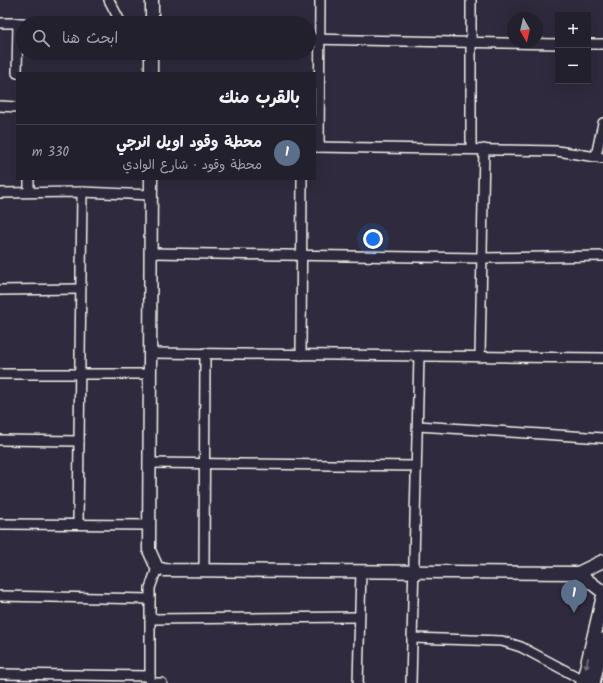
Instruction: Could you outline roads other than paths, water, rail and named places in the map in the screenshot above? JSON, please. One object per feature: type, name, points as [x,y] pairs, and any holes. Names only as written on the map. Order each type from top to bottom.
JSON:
[{"type":"main road","points":[[586,682],[603,598]]},
{"type":"main road","points":[[586,682],[603,643]]},
{"type":"street","points":[[109,0],[117,16]]},
{"type":"street","points":[[152,0],[152,16]]},
{"type":"street","points":[[320,0],[317,147],[557,151],[599,157],[603,123]]},
{"type":"street","points":[[471,0],[471,149]]},
{"type":"street","points":[[0,23],[16,23]]},
{"type":"street","points":[[319,39],[555,44]]},
{"type":"street","points":[[591,44],[603,44]]},
{"type":"street","points":[[17,72],[18,60]]},
{"type":"street","points":[[151,60],[151,72]]},
{"type":"street","points":[[0,106],[16,107]]},
{"type":"street","points":[[480,357],[484,149]]},
{"type":"street","points":[[29,192],[30,180]]},
{"type":"street","points":[[150,681],[150,588],[157,568],[149,550],[151,180]]},
{"type":"street","points":[[301,355],[300,255],[302,180]]},
{"type":"street","points":[[78,524],[82,192]]},
{"type":"street","points":[[0,193],[82,192],[150,194]]},
{"type":"street","points":[[151,253],[483,258],[603,256]]},
{"type":"street","points":[[0,290],[80,289]]},
{"type":"street","points":[[150,353],[603,358]]},
{"type":"street","points":[[204,570],[205,354]]},
{"type":"street","points":[[411,683],[419,356]]},
{"type":"street","points":[[0,374],[150,374]]},
{"type":"street","points":[[418,426],[603,438]]},
{"type":"street","points":[[0,440],[79,441]]},
{"type":"street","points":[[150,463],[416,466]]},
{"type":"street","points":[[0,524],[149,525]]},
{"type":"street","points":[[157,568],[165,570],[578,573],[603,561]]},
{"type":"street","points":[[358,683],[360,571]]},
{"type":"street","points":[[578,573],[603,592]]},
{"type":"street","points":[[0,596],[150,599]]},
{"type":"street","points":[[150,619],[359,618]]},
{"type":"street","points":[[412,638],[492,640],[511,643],[586,682]]},
{"type":"street","points":[[0,674],[150,681],[162,683]]},
{"type":"place","name":"محطة وقود اويل انرجي","points":[[574,613]]}]
